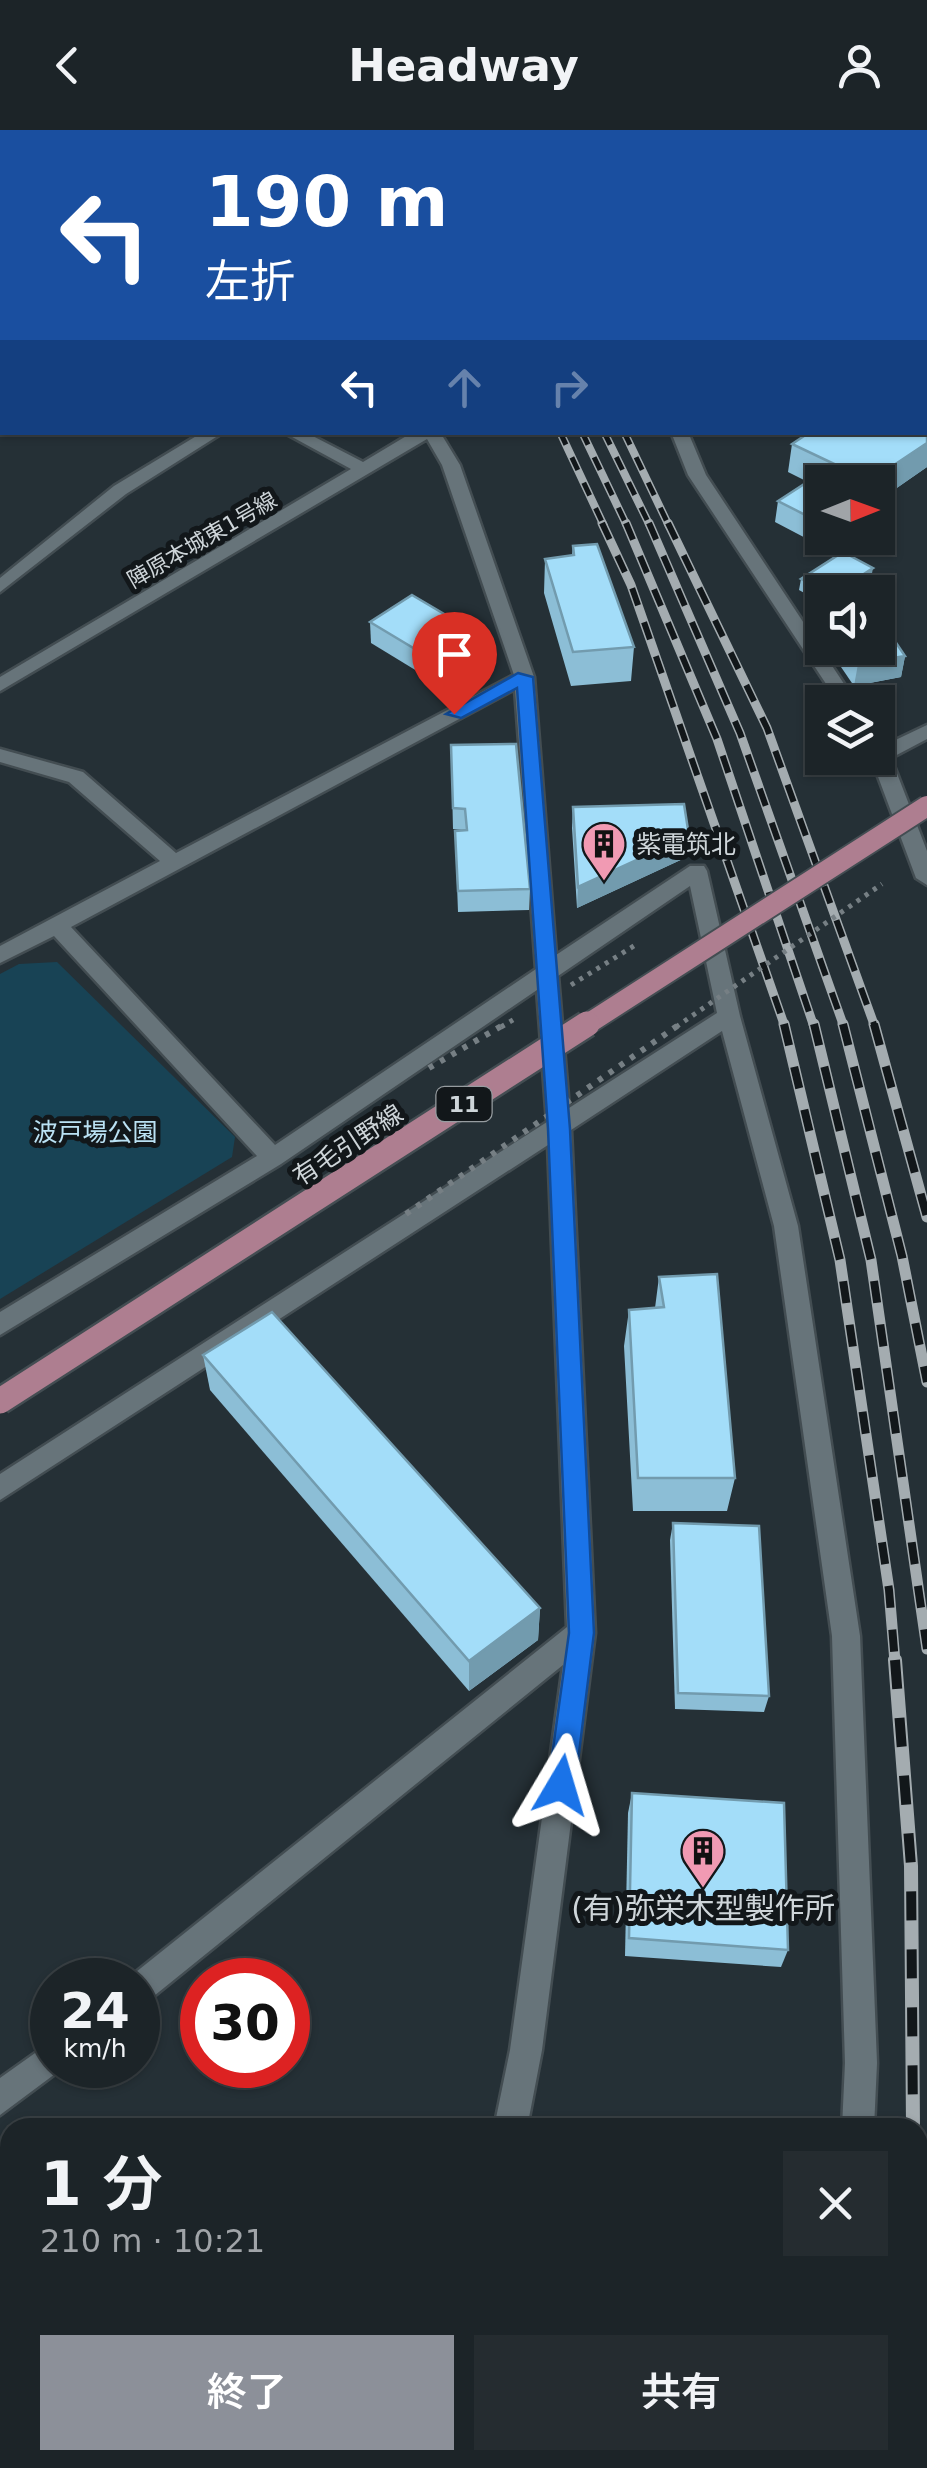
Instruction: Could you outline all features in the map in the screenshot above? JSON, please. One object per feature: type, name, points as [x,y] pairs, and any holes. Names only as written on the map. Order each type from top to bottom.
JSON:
[{"type":"main road","name":"有毛引野線","points":[[0,1401],[927,806]]},
{"type":"street","points":[[0,587],[120,490],[211,435]]},
{"type":"street","points":[[297,435],[366,470]]},
{"type":"street","name":"陣原本城東1号線","points":[[0,685],[423,435]]},
{"type":"street","points":[[430,435],[451,464],[524,677],[559,1129],[582,1633],[526,2050],[512,2118]]},
{"type":"street","points":[[680,435],[697,474],[836,685]]},
{"type":"street","points":[[0,954],[524,677]]},
{"type":"street","points":[[895,745],[927,731]]},
{"type":"street","points":[[0,755],[76,777],[175,864]]},
{"type":"street","points":[[889,775],[927,878]]},
{"type":"street","points":[[0,1325],[273,1158],[696,872],[729,1016],[786,1226],[846,1636],[861,2063],[858,2118]]},
{"type":"street","points":[[56,924],[273,1158]]},
{"type":"street","points":[[0,1488],[729,1016]]},
{"type":"street","points":[[160,1971],[582,1633]]},
{"type":"street","points":[[0,2099],[30,2075]]},
{"type":"path","points":[[406,1214],[889,879]]},
{"type":"path","points":[[429,1068],[523,1014]]},
{"type":"green space","name":"波戸場公園","points":[[57,962],[235,1137],[232,1157],[0,1299],[0,974],[19,964]]},
{"type":"building","points":[[806,435],[927,435],[927,443],[894,465],[836,465],[792,444]]},
{"type":"building","points":[[805,484],[805,515],[778,501]]},
{"type":"building","points":[[597,544],[634,647],[573,652],[545,559],[574,555],[573,546]]},
{"type":"building","points":[[838,555],[849,555],[873,568],[862,575],[807,575]]},
{"type":"building","points":[[412,595],[478,634],[435,661],[370,622]]},
{"type":"building","points":[[895,641],[905,656],[895,658]]},
{"type":"building","points":[[516,744],[530,889],[458,891],[455,831],[467,830],[465,809],[453,808],[451,745]]},
{"type":"building","name":"紫電筑北","points":[[684,804],[689,836],[578,887],[573,807]]},
{"type":"building","points":[[717,1274],[735,1478],[638,1478],[629,1310],[664,1307],[659,1277]]},
{"type":"building","points":[[272,1312],[540,1608],[469,1661],[203,1355]]},
{"type":"building","points":[[673,1523],[759,1526],[769,1696],[678,1693]]},
{"type":"building","name":"(有)弥栄木型製作所","points":[[632,1793],[784,1803],[788,1950],[629,1938]]},
{"type":"railway","points":[[561,435],[604,526]]},
{"type":"railway","points":[[583,435],[627,526]]},
{"type":"railway","points":[[605,435],[650,526]]},
{"type":"railway","points":[[625,435],[669,526]]},
{"type":"railway","points":[[602,523],[631,585],[784,1024]]},
{"type":"railway","points":[[626,523],[717,739],[814,1027]]},
{"type":"railway","points":[[649,523],[740,733],[843,1025]]},
{"type":"railway","points":[[668,523],[767,728],[874,1025]]},
{"type":"railway","points":[[784,1024],[840,1260],[889,1590],[895,1662]]},
{"type":"railway","points":[[814,1024],[871,1260],[927,1649]]},
{"type":"railway","points":[[843,1025],[902,1256],[927,1382]]},
{"type":"railway","points":[[874,1025],[927,1217]]},
{"type":"railway","points":[[895,1660],[911,1866],[913,2118]]},
{"type":"place","name":"紫電筑北","points":[[604,882]]},
{"type":"place","name":"(有)弥栄木型製作所","points":[[703,1889]]},
{"type":"route","points":[[454,714],[524,677],[559,1129],[582,1633],[561,1785]]}]
